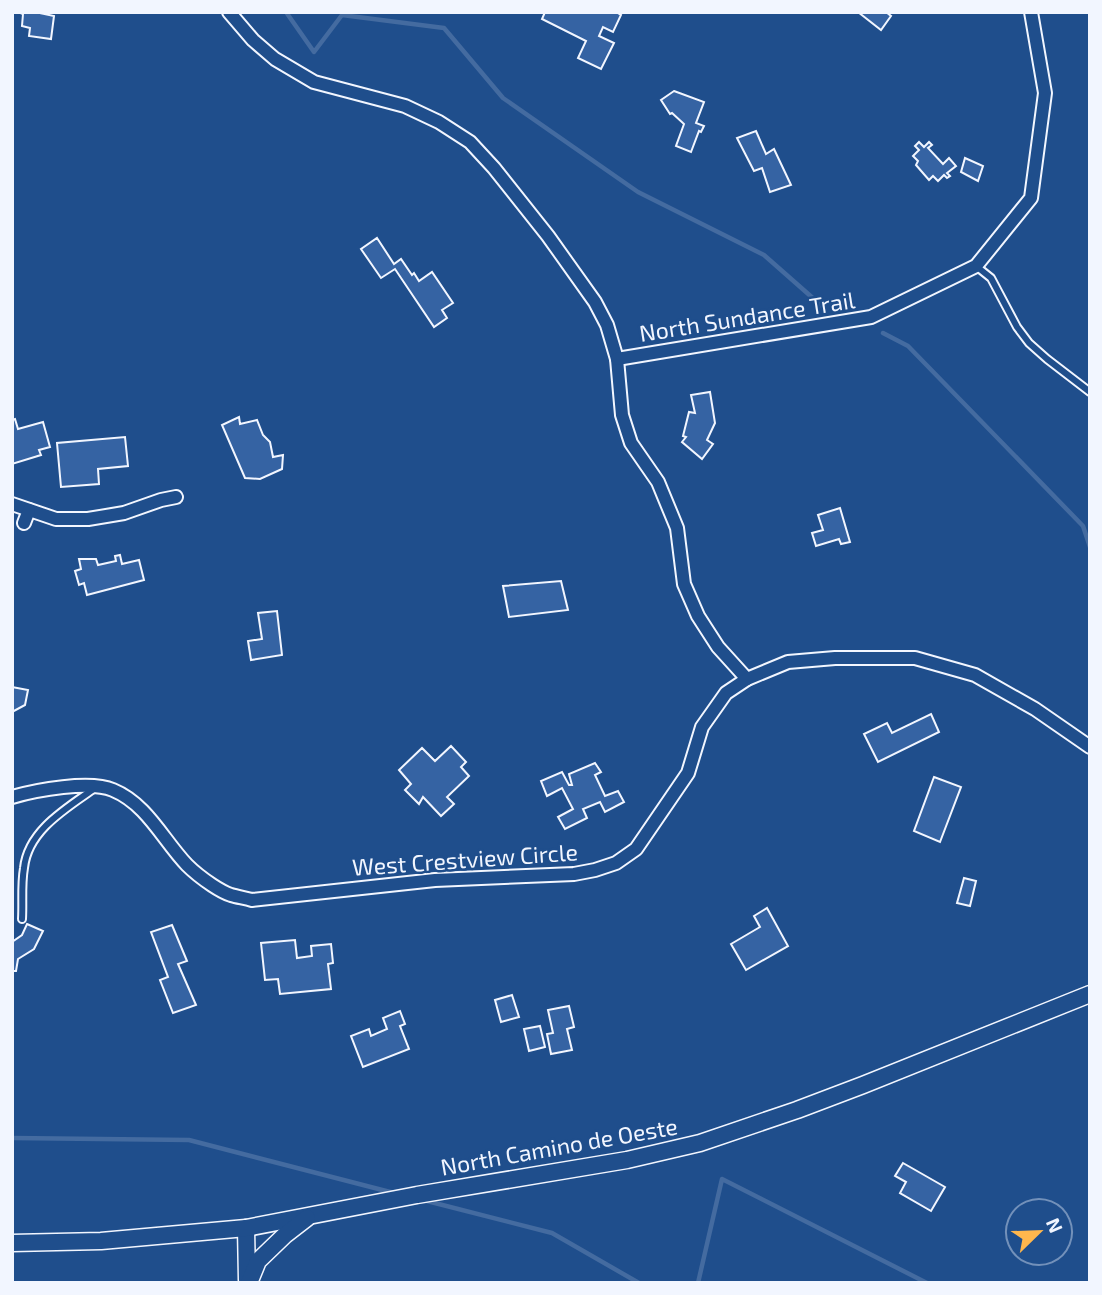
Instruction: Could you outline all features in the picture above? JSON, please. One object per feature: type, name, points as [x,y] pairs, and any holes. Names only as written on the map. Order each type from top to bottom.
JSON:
[{"type":"street","points":[[229,12],[253,40],[275,59],[314,82],[405,106],[439,122],[470,142],[548,236],[589,293],[607,325],[617,359],[622,415],[631,443],[658,482],[677,528],[684,584],[698,616],[718,647],[747,679]]},
{"type":"street","name":"North Sundance Trail","points":[[617,359],[871,317],[976,266],[1031,198],[1045,93],[1031,12]]},
{"type":"street","points":[[12,504],[56,519],[88,519],[124,513],[176,497]]},
{"type":"street","points":[[24,523],[29,510]]},
{"type":"street","name":"West Crestview Circle","points":[[12,797],[60,787],[110,789],[128,798],[148,817],[199,876],[229,895],[252,900],[435,880],[574,874],[616,863],[636,849],[688,773],[702,727],[726,693],[747,679],[788,662],[835,658],[915,658],[975,675],[1035,709],[1090,747]]},
{"type":"street","name":"North Camino de Oeste","points":[[12,1243],[101,1241],[246,1228],[416,1195],[627,1160],[700,1143],[863,1085],[1090,994]]},
{"type":"street","points":[[248,1283],[258,1261],[291,1230],[312,1215]]},
{"type":"street","points":[[246,1228],[248,1283]]},
{"type":"lane","points":[[976,266],[991,278],[1017,327],[1029,343],[1090,391]]},
{"type":"lane","points":[[22,919],[23,868],[30,848],[56,816],[97,787]]},
{"type":"building","points":[[18,12],[54,16],[51,39],[29,36],[30,28],[22,26],[23,14]]},
{"type":"building","points":[[545,12],[616,12],[621,15],[613,32],[603,27],[599,36],[614,43],[601,69],[578,58],[586,41],[542,19]]},
{"type":"building","points":[[858,12],[886,12],[891,16],[881,30]]},
{"type":"building","points":[[674,91],[704,102],[696,123],[704,126],[701,132],[699,131],[691,152],[676,146],[684,124],[670,114],[661,100]]},
{"type":"building","points":[[756,131],[766,154],[774,149],[791,185],[770,192],[762,168],[754,171],[737,138]]},
{"type":"building","points":[[919,142],[924,147],[929,142],[932,145],[928,148],[943,164],[949,158],[956,166],[947,173],[950,176],[947,178],[944,175],[938,181],[933,176],[929,180],[916,165],[918,161],[913,156],[919,150],[915,146]]},
{"type":"building","points":[[965,158],[983,166],[978,181],[961,172]]},
{"type":"building","points":[[377,238],[394,264],[401,259],[419,281],[432,272],[453,303],[442,310],[447,318],[434,327],[395,269],[381,278],[361,249]]},
{"type":"building","points":[[710,392],[715,423],[707,440],[713,444],[702,459],[682,442],[686,437],[683,436],[689,412],[695,413],[691,395]]},
{"type":"building","points":[[239,417],[240,424],[257,420],[263,435],[270,442],[273,457],[283,455],[282,469],[260,479],[245,478],[222,425]]},
{"type":"building","points":[[15,419],[18,429],[43,422],[50,447],[39,450],[41,455],[12,464],[12,420]]},
{"type":"building","points":[[125,437],[128,466],[98,469],[99,484],[61,487],[57,443]]},
{"type":"building","points":[[840,508],[850,542],[841,544],[839,539],[816,546],[812,533],[823,530],[818,515]]},
{"type":"building","points":[[120,555],[122,564],[139,560],[144,580],[87,595],[84,583],[79,585],[75,571],[81,569],[79,559],[96,559],[98,565],[116,561],[115,556]]},
{"type":"building","points":[[561,581],[568,610],[509,617],[503,586]]},
{"type":"building","points":[[277,611],[282,655],[251,660],[248,641],[262,639],[258,613]]},
{"type":"building","points":[[12,687],[28,690],[25,705],[12,712]]},
{"type":"building","points":[[931,714],[939,732],[878,762],[864,734],[887,723],[892,733]]},
{"type":"building","points":[[451,746],[466,762],[461,767],[469,776],[447,797],[454,804],[441,816],[423,797],[419,804],[405,790],[411,784],[399,770],[422,748],[435,761]]},
{"type":"building","points":[[595,763],[601,772],[595,775],[605,796],[618,791],[624,802],[605,812],[600,802],[583,809],[587,818],[565,829],[558,817],[573,809],[562,788],[547,796],[541,781],[562,772],[569,785],[572,785],[569,774]]},
{"type":"building","points":[[934,777],[961,787],[940,842],[914,831]]},
{"type":"building","points":[[964,878],[976,881],[970,906],[957,903]]},
{"type":"building","points":[[767,908],[788,946],[746,970],[731,944],[760,927],[754,916]]},
{"type":"building","points":[[27,924],[43,931],[34,949],[18,959],[16,971],[12,971],[12,942],[22,935]]},
{"type":"building","points":[[172,925],[187,961],[178,964],[196,1005],[173,1013],[160,980],[168,977],[151,932]]},
{"type":"building","points":[[295,940],[297,958],[312,956],[311,946],[331,944],[333,963],[328,964],[331,989],[280,994],[278,979],[265,980],[261,943]]},
{"type":"building","points":[[512,995],[519,1017],[501,1022],[495,1000]]},
{"type":"building","points":[[569,1006],[574,1027],[567,1029],[572,1050],[551,1054],[547,1034],[553,1033],[548,1010]]},
{"type":"building","points":[[400,1011],[405,1024],[400,1026],[409,1049],[363,1067],[351,1036],[369,1029],[371,1036],[387,1029],[383,1018]]},
{"type":"building","points":[[540,1026],[545,1047],[529,1051],[524,1029]]},
{"type":"building","points":[[903,1163],[945,1187],[931,1211],[900,1193],[906,1182],[895,1176]]},
{"type":"waterway","points":[[286,12],[314,52],[342,15],[444,28],[503,98],[638,192],[764,255],[823,307]]},
{"type":"waterway","points":[[883,333],[908,346],[1083,526],[1090,547]]},
{"type":"waterway","points":[[12,1138],[189,1140],[394,1193]]},
{"type":"waterway","points":[[698,1283],[722,1179],[927,1283]]},
{"type":"waterway","points":[[423,1200],[552,1233],[639,1283]]}]
